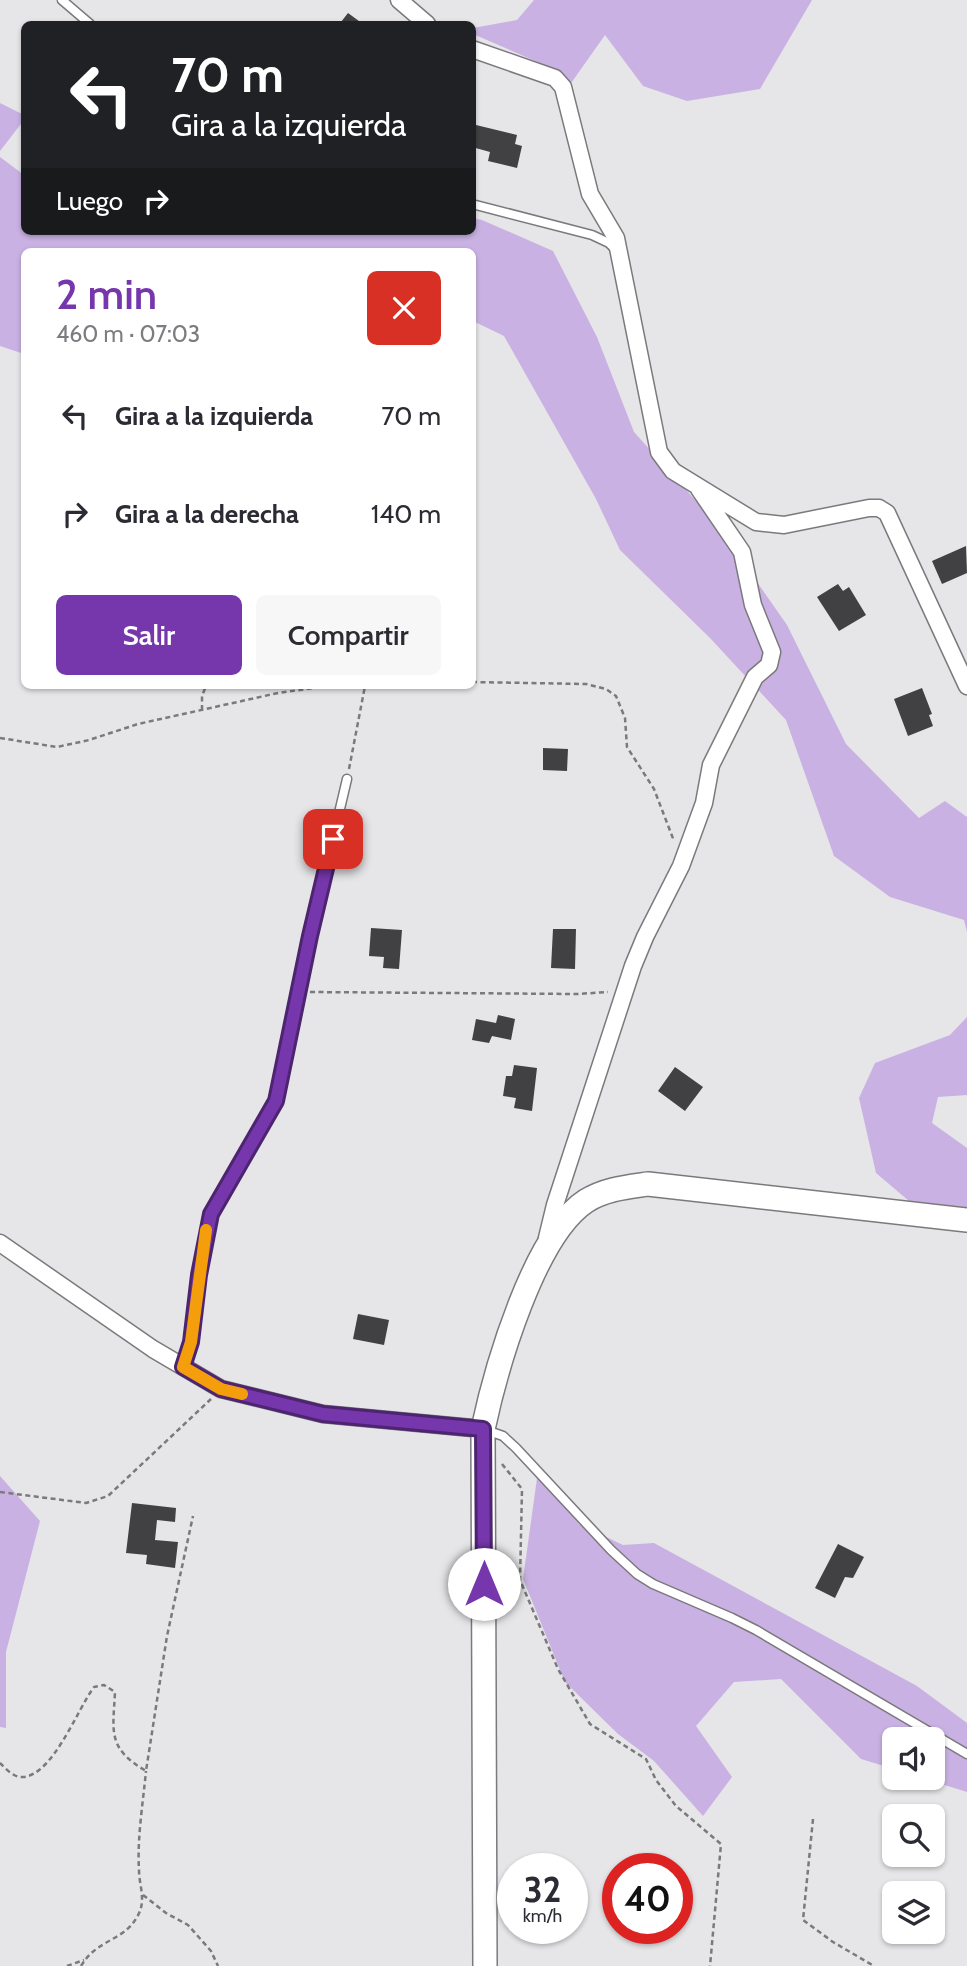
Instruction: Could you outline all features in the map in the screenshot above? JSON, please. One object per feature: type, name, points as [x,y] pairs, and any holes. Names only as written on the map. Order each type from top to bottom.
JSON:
[{"type":"street","points":[[399,0],[424,21]]},
{"type":"street","points":[[476,50],[555,78],[562,87],[590,194],[616,238],[659,453],[673,471],[756,522],[784,525],[869,508],[879,508],[887,513],[967,686]]},
{"type":"street","points":[[544,1251],[555,1205],[645,937],[681,866],[704,803],[711,765],[755,677],[769,665],[772,652],[753,605],[742,552],[695,484]]},
{"type":"street","points":[[485,1966],[483,1438],[493,1382],[515,1318],[544,1251],[559,1227],[587,1200],[619,1188],[648,1184],[967,1220]]},
{"type":"street","points":[[0,1244],[153,1349],[221,1389],[323,1414],[483,1438]]},
{"type":"lane","points":[[62,0],[86,21]]},
{"type":"lane","points":[[476,205],[592,235],[609,243],[620,255]]},
{"type":"lane","points":[[183,1367],[191,1342],[199,1275],[211,1214],[276,1101],[347,779]]},
{"type":"lane","points":[[483,1438],[503,1436],[611,1550],[653,1584],[756,1630],[967,1754]]},
{"type":"path","points":[[476,682],[586,684],[606,689],[617,696],[625,718],[627,747],[654,789],[671,830],[681,866]]},
{"type":"path","points":[[202,710],[205,689]]},
{"type":"path","points":[[0,738],[57,747],[138,724],[307,689]]},
{"type":"path","points":[[347,779],[364,689]]},
{"type":"path","points":[[299,992],[577,994],[625,991]]},
{"type":"path","points":[[0,1492],[86,1503],[108,1496],[221,1389]]},
{"type":"path","points":[[483,1438],[523,1489],[520,1580],[558,1669],[590,1724],[646,1759],[656,1780],[676,1806],[720,1844],[710,1966]]},
{"type":"path","points":[[81,1966],[102,1943],[128,1931],[139,1915],[143,1895],[139,1870],[146,1772],[167,1636],[192,1516]]},
{"type":"path","points":[[0,1763],[12,1774],[23,1777],[42,1769],[63,1739],[83,1702],[94,1688],[104,1685],[115,1692],[111,1730],[127,1760],[146,1772]]},
{"type":"path","points":[[813,1819],[803,1920],[833,1942],[874,1966]]},
{"type":"path","points":[[143,1895],[166,1913],[188,1925],[211,1951],[218,1966]]},
{"type":"path","points":[[67,1966],[85,1960]]},
{"type":"shaded area","points":[[534,0],[812,0],[760,89],[687,101],[643,86],[605,35],[569,86],[542,64],[476,35],[476,27],[517,20]]},
{"type":"shaded area","points":[[0,103],[21,114],[21,124],[0,151]]},
{"type":"shaded area","points":[[0,157],[21,173],[21,235],[476,235],[476,219],[553,251],[597,337],[634,432],[715,522],[787,625],[846,744],[919,818],[945,801],[967,817],[967,932],[964,920],[890,897],[834,856],[786,720],[710,638],[620,550],[596,499],[504,336],[476,322],[476,248],[21,248],[21,353],[0,346]]},
{"type":"shaded area","points":[[967,1017],[967,1095],[938,1097],[932,1123],[967,1148],[967,1233],[909,1201],[876,1173],[859,1098],[875,1063],[950,1035]]},
{"type":"shaded area","points":[[538,1471],[579,1524],[623,1545],[654,1543],[917,1686],[967,1723],[967,1792],[945,1785],[945,1727],[882,1727],[882,1765],[861,1759],[781,1679],[734,1682],[696,1726],[732,1777],[703,1816],[654,1761],[618,1734],[565,1682],[523,1579]]},
{"type":"shaded area","points":[[0,1476],[40,1521],[6,1652],[6,1728],[0,1727]]},
{"type":"building","points":[[348,13],[359,21],[342,21]]},
{"type":"building","points":[[476,125],[517,135],[515,144],[522,146],[517,168],[488,161],[490,152],[476,148]]},
{"type":"building","points":[[966,546],[967,573],[942,584],[932,561]]},
{"type":"building","points":[[838,584],[843,591],[849,587],[866,615],[839,631],[817,597]]},
{"type":"building","points":[[922,688],[932,714],[929,715],[933,726],[908,736],[894,699]]},
{"type":"building","points":[[543,748],[568,749],[567,771],[543,770]]},
{"type":"building","points":[[371,928],[402,930],[399,969],[383,968],[384,957],[369,956]]},
{"type":"building","points":[[553,929],[576,929],[575,969],[551,968]]},
{"type":"building","points":[[498,1015],[515,1019],[511,1040],[492,1036],[489,1043],[472,1040],[476,1019],[496,1023]]},
{"type":"building","points":[[514,1065],[537,1068],[532,1111],[514,1108],[516,1098],[503,1096],[506,1076],[512,1076]]},
{"type":"building","points":[[675,1067],[703,1087],[685,1111],[658,1091]]},
{"type":"building","points":[[358,1314],[389,1320],[384,1345],[353,1339]]},
{"type":"building","points":[[132,1503],[176,1508],[175,1522],[157,1520],[155,1540],[178,1542],[175,1568],[146,1564],[147,1555],[126,1553]]},
{"type":"building","points":[[838,1544],[864,1557],[853,1578],[845,1577],[835,1598],[815,1588]]},
{"type":"slow traffic","points":[[206,1230],[191,1342],[183,1367],[221,1389],[242,1394]]},
{"type":"route","points":[[333,839],[276,1101],[211,1214],[205,1234],[191,1342],[183,1367],[221,1389],[323,1414],[483,1429],[484,1584]]}]
